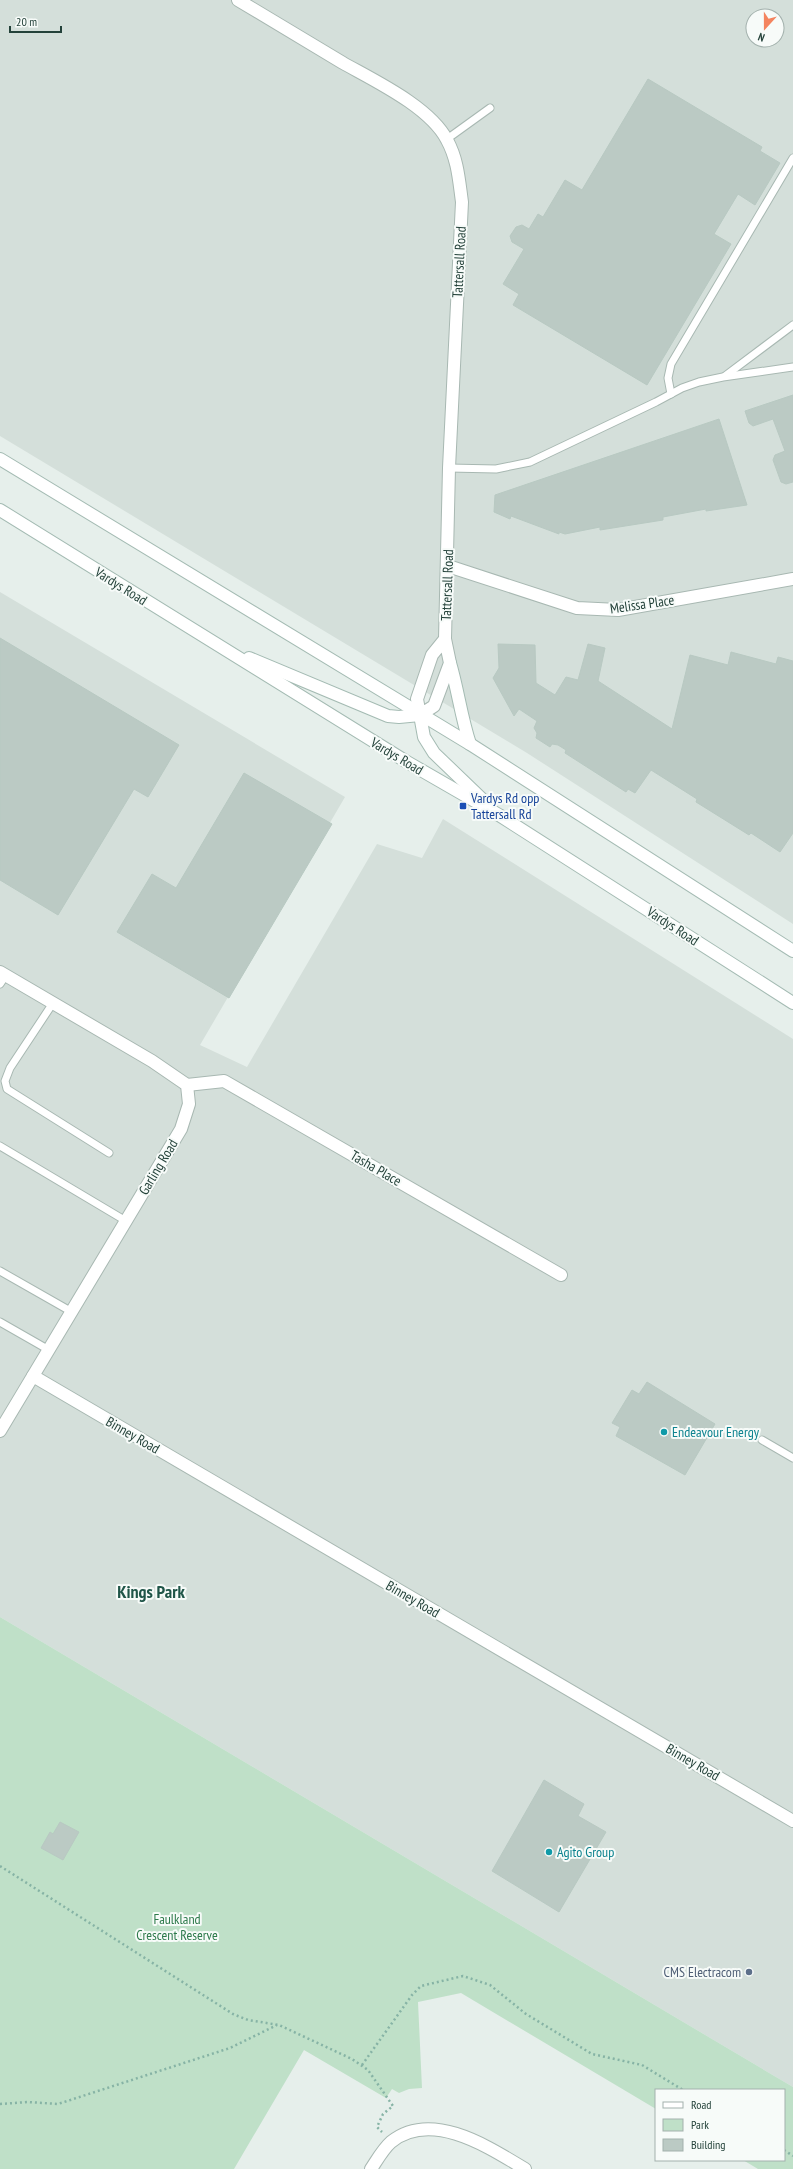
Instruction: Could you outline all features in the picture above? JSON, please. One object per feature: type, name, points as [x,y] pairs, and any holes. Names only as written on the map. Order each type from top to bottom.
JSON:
[{"type":"street","name":"Tattersall Road","points":[[238,0],[394,93],[423,113],[438,126],[447,139],[457,165],[462,202],[448,468],[448,566],[445,639],[457,687],[461,719],[470,744]]},
{"type":"street","points":[[0,459],[470,744],[793,951]]},
{"type":"street","name":"Vardys Road","points":[[0,510],[407,762],[499,815],[793,1003]]},
{"type":"street","name":"Melissa Place","points":[[448,566],[577,608],[618,610],[793,579]]},
{"type":"street","name":"Tattersall Road","points":[[445,639],[432,655],[417,699],[424,737],[434,753],[499,815]]},
{"type":"street","points":[[215,644],[382,714],[399,717],[420,715],[434,706],[450,663]]},
{"type":"street","points":[[2,977],[53,1003],[152,1061],[187,1085]]},
{"type":"street","name":"Tasha Place","points":[[187,1085],[224,1081],[561,1275]]},
{"type":"street","name":"Garling Road","points":[[0,1431],[181,1129],[189,1104],[187,1085]]},
{"type":"street","name":"Binney Road","points":[[33,1376],[793,1821]]},
{"type":"street","points":[[372,2169],[379,2155],[392,2141],[411,2131],[434,2130],[458,2133],[487,2146],[525,2169]]},
{"type":"lane","points":[[447,139],[490,108]]},
{"type":"lane","points":[[671,394],[668,378],[671,364],[793,158]]},
{"type":"lane","points":[[723,377],[793,325]]},
{"type":"lane","points":[[448,468],[496,469],[530,462],[699,382],[793,367]]},
{"type":"lane","points":[[53,1003],[10,1068],[5,1081],[7,1089],[109,1153]]},
{"type":"lane","points":[[0,1146],[126,1221]]},
{"type":"lane","points":[[0,1271],[72,1312]]},
{"type":"lane","points":[[0,1322],[49,1350]]},
{"type":"lane","points":[[762,1440],[793,1458]]},
{"type":"path","points":[[0,1866],[233,2014],[248,2020],[279,2025],[362,2065],[368,2070],[393,2106],[383,2114],[377,2127],[392,2141]]},
{"type":"path","points":[[362,2065],[412,1995],[421,1986],[463,1976],[490,1985],[526,2014],[592,2054],[642,2065],[681,2089]]},
{"type":"path","points":[[0,2104],[28,2102],[58,2104],[230,2048],[279,2025]]},
{"type":"shaded area","points":[[0,0],[793,0],[793,924],[527,753],[0,436]]},
{"type":"shaded area","points":[[0,592],[345,797],[200,1045],[247,1067],[377,844],[422,858],[443,819],[793,1039],[793,2087],[0,1617]]},
{"type":"green space","name":"Faulkland Crescent Reserve","points":[[0,1617],[793,2087],[793,2169],[758,2169],[745,2161],[785,2161],[785,2089],[655,2089],[655,2108],[461,1993],[418,2002],[422,2088],[409,2089],[399,2093],[392,2089],[386,2098],[304,2050],[234,2169],[0,2169]]},
{"type":"building","points":[[648,79],[762,147],[760,151],[780,163],[755,205],[738,194],[714,234],[731,244],[647,385],[513,305],[519,294],[503,284],[524,249],[512,242],[510,236],[516,227],[522,225],[529,229],[538,214],[543,217],[565,180],[582,190]]},
{"type":"building","points":[[793,395],[793,482],[786,484],[781,482],[773,460],[775,455],[785,451],[773,419],[753,426],[749,423],[745,411]]},
{"type":"building","points":[[719,419],[747,505],[706,511],[706,509],[663,517],[663,520],[600,530],[600,527],[565,534],[559,532],[559,534],[511,516],[510,519],[494,512],[495,495]]},
{"type":"building","points":[[0,638],[179,745],[148,797],[134,789],[58,915],[0,880]]},
{"type":"building","points":[[498,644],[535,645],[536,683],[555,695],[566,677],[578,680],[588,644],[605,648],[598,681],[672,729],[690,655],[728,665],[731,652],[776,664],[778,657],[793,661],[793,833],[780,852],[751,833],[749,835],[696,802],[697,799],[651,770],[635,793],[628,789],[626,792],[565,753],[566,750],[558,745],[552,744],[550,747],[536,738],[537,733],[534,728],[537,721],[519,709],[514,716],[493,678],[499,668]]},
{"type":"building","points":[[244,773],[332,824],[229,998],[117,932],[152,874],[176,888]]},
{"type":"building","name":"Endeavour Energy","points":[[647,1382],[715,1424],[685,1475],[616,1436],[620,1427],[612,1423],[632,1390],[639,1394]]},
{"type":"building","name":"Agito Group","points":[[544,1780],[584,1804],[578,1816],[606,1832],[559,1912],[492,1871]]},
{"type":"building","points":[[60,1822],[79,1832],[63,1860],[41,1848],[50,1832],[53,1834]]},
{"type":"place","name":"Vardys Rd opp Tattersall Rd","points":[[463,806]]},
{"type":"place","name":"Endeavour Energy","points":[[664,1432]]},
{"type":"place","name":"Agito Group","points":[[549,1852]]},
{"type":"place","name":"CMS Electracom","points":[[749,1972]]},
{"type":"district","name":"Kings Park","points":[[151,1591]]}]
